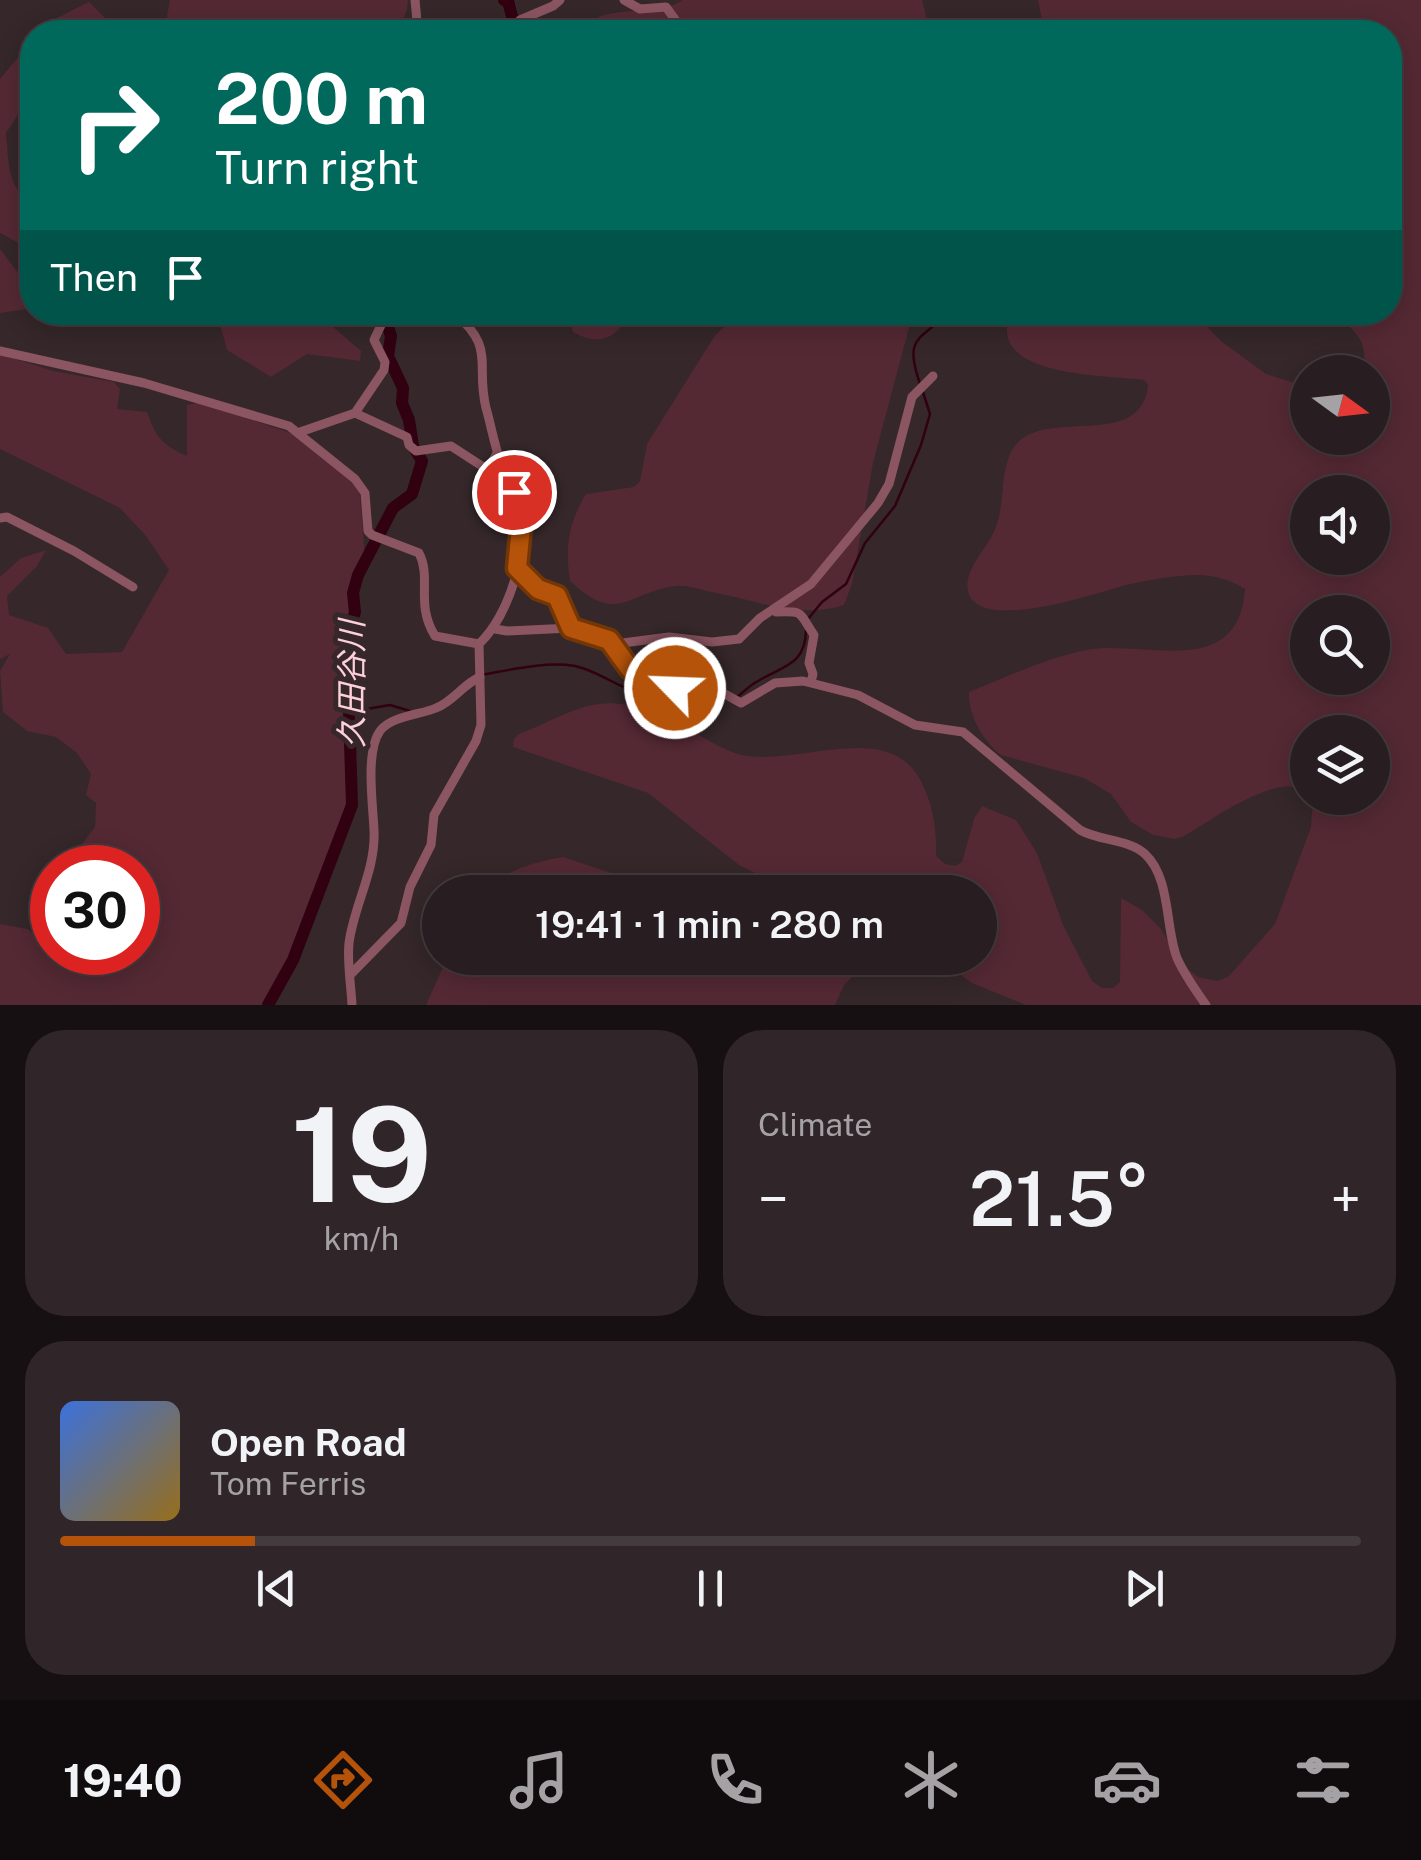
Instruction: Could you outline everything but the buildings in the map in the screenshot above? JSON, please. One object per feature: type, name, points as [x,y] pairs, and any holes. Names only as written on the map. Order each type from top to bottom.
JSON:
[{"type":"street","points":[[520,20],[560,0]]},
{"type":"street","points":[[624,0],[640,9],[666,7],[675,20]]},
{"type":"street","points":[[300,432],[356,413],[384,370],[385,362],[374,340],[382,325]]},
{"type":"street","points":[[351,974],[401,923],[406,912],[410,887],[431,845],[434,815],[481,725],[479,644],[495,628],[517,568],[522,516],[497,453],[485,403],[482,346],[469,325]]},
{"type":"street","points":[[0,351],[144,383],[300,432],[354,478],[364,493],[368,531],[372,536],[419,553],[424,562],[423,607],[435,636],[479,644]]},
{"type":"street","points":[[495,628],[571,628],[615,644],[668,637],[728,642],[746,634],[760,618],[811,584],[878,503],[889,484],[912,397],[934,376]]},
{"type":"street","points":[[356,413],[407,438],[416,451],[451,446],[488,470],[497,453]]},
{"type":"street","points":[[0,518],[7,517],[74,550],[133,588]]},
{"type":"street","points":[[517,568],[538,589],[557,596],[571,628]]},
{"type":"street","points":[[774,610],[799,612],[814,636],[809,663],[811,682]]},
{"type":"street","points":[[615,644],[630,669],[659,686],[723,692],[741,704],[784,680],[811,682],[858,696],[915,725],[963,732],[1080,830],[1148,856],[1159,878],[1178,958],[1206,1005]]},
{"type":"street","points":[[352,1005],[349,941],[365,890],[374,839],[368,788],[377,737],[382,728],[396,721],[442,706],[480,677]]},
{"type":"shaded area","points":[[170,0],[408,0],[402,20],[168,20]]},
{"type":"shaded area","points":[[683,0],[922,0],[927,20],[591,20]]},
{"type":"shaded area","points":[[1038,0],[1421,0],[1421,1005],[1026,1005],[961,975],[997,975],[997,875],[759,875],[739,865],[648,793],[513,747],[519,734],[579,709],[609,703],[662,715],[742,755],[764,757],[864,748],[887,752],[906,762],[921,781],[933,817],[936,856],[945,864],[955,866],[962,862],[974,819],[982,806],[1016,820],[1037,853],[1063,925],[1092,981],[1102,988],[1113,988],[1120,982],[1121,898],[1142,910],[1161,929],[1183,965],[1198,977],[1217,981],[1228,977],[1275,924],[1311,827],[1312,815],[1390,815],[1390,715],[1290,715],[1290,787],[1262,792],[1175,839],[1153,835],[1131,822],[1111,794],[1084,778],[1001,755],[994,749],[974,718],[969,692],[1086,650],[1185,650],[1207,646],[1225,636],[1239,618],[1245,589],[1221,578],[1194,575],[1134,583],[1041,607],[993,610],[977,604],[967,583],[998,520],[1010,454],[1023,438],[1041,430],[1108,424],[1127,418],[1141,406],[1148,385],[1144,380],[1078,374],[1031,361],[1015,350],[1007,334],[1009,325],[1205,325],[1266,374],[1290,382],[1290,455],[1390,455],[1390,355],[1364,355],[1359,338],[1347,325],[1402,325],[1402,20],[1042,20]]},
{"type":"shaded area","points":[[89,2],[106,19],[105,20],[53,20]]},
{"type":"shaded area","points":[[20,55],[20,111],[6,133],[13,181],[20,192],[20,244],[0,233],[0,79]]},
{"type":"shaded area","points":[[0,249],[20,275],[20,310],[0,313]]},
{"type":"shaded area","points":[[220,325],[331,325],[361,351],[360,361],[307,354],[271,377],[227,350]]},
{"type":"shaded area","points":[[571,325],[622,325],[613,334],[599,339],[573,332]]},
{"type":"shaded area","points":[[726,325],[910,325],[873,463],[852,584],[844,605],[792,609],[680,586],[612,604],[600,602],[570,581],[569,536],[586,494],[634,487],[640,481],[647,444]]},
{"type":"shaded area","points":[[0,354],[53,371],[114,382],[120,389],[117,409],[147,412],[161,439],[187,456],[187,405],[201,402],[299,436],[359,487],[365,557],[353,587],[345,640],[357,705],[355,763],[342,838],[322,899],[264,1005],[0,1005],[0,924],[30,931],[30,975],[160,975],[160,845],[81,845],[95,827],[96,803],[86,795],[91,774],[77,753],[56,737],[27,731],[3,712],[0,671],[10,654],[0,659],[0,577],[21,558],[46,550],[37,566],[7,596],[9,615],[48,628],[66,654],[122,652],[169,570],[146,536],[120,508],[0,449]]},
{"type":"shaded area","points":[[563,857],[617,875],[507,875],[531,864]]},
{"type":"shaded area","points":[[439,975],[854,975],[844,985],[835,1005],[426,1005]]},
{"type":"waterway","name":"久田谷川","points":[[504,0],[508,1],[513,20]]},
{"type":"waterway","name":"久田谷川","points":[[268,1005],[293,960],[352,805],[349,712],[354,664],[347,638],[355,612],[353,593],[358,575],[393,508],[412,494],[422,461],[413,446],[402,403],[403,388],[388,356],[391,336],[387,325]]},
{"type":"waterway","points":[[920,384],[914,347],[934,325]]},
{"type":"waterway","points":[[808,619],[822,602],[846,584],[865,543],[895,506],[930,414],[923,392]]},
{"type":"waterway","points":[[737,697],[797,658],[806,631]]},
{"type":"waterway","points":[[481,675],[528,667],[575,666],[654,698],[679,702],[725,699]]},
{"type":"waterway","points":[[349,712],[390,705],[410,711]]},
{"type":"route","points":[[514,492],[522,516],[517,568],[538,589],[557,596],[571,628],[609,640],[630,669],[659,686],[675,688]]}]
